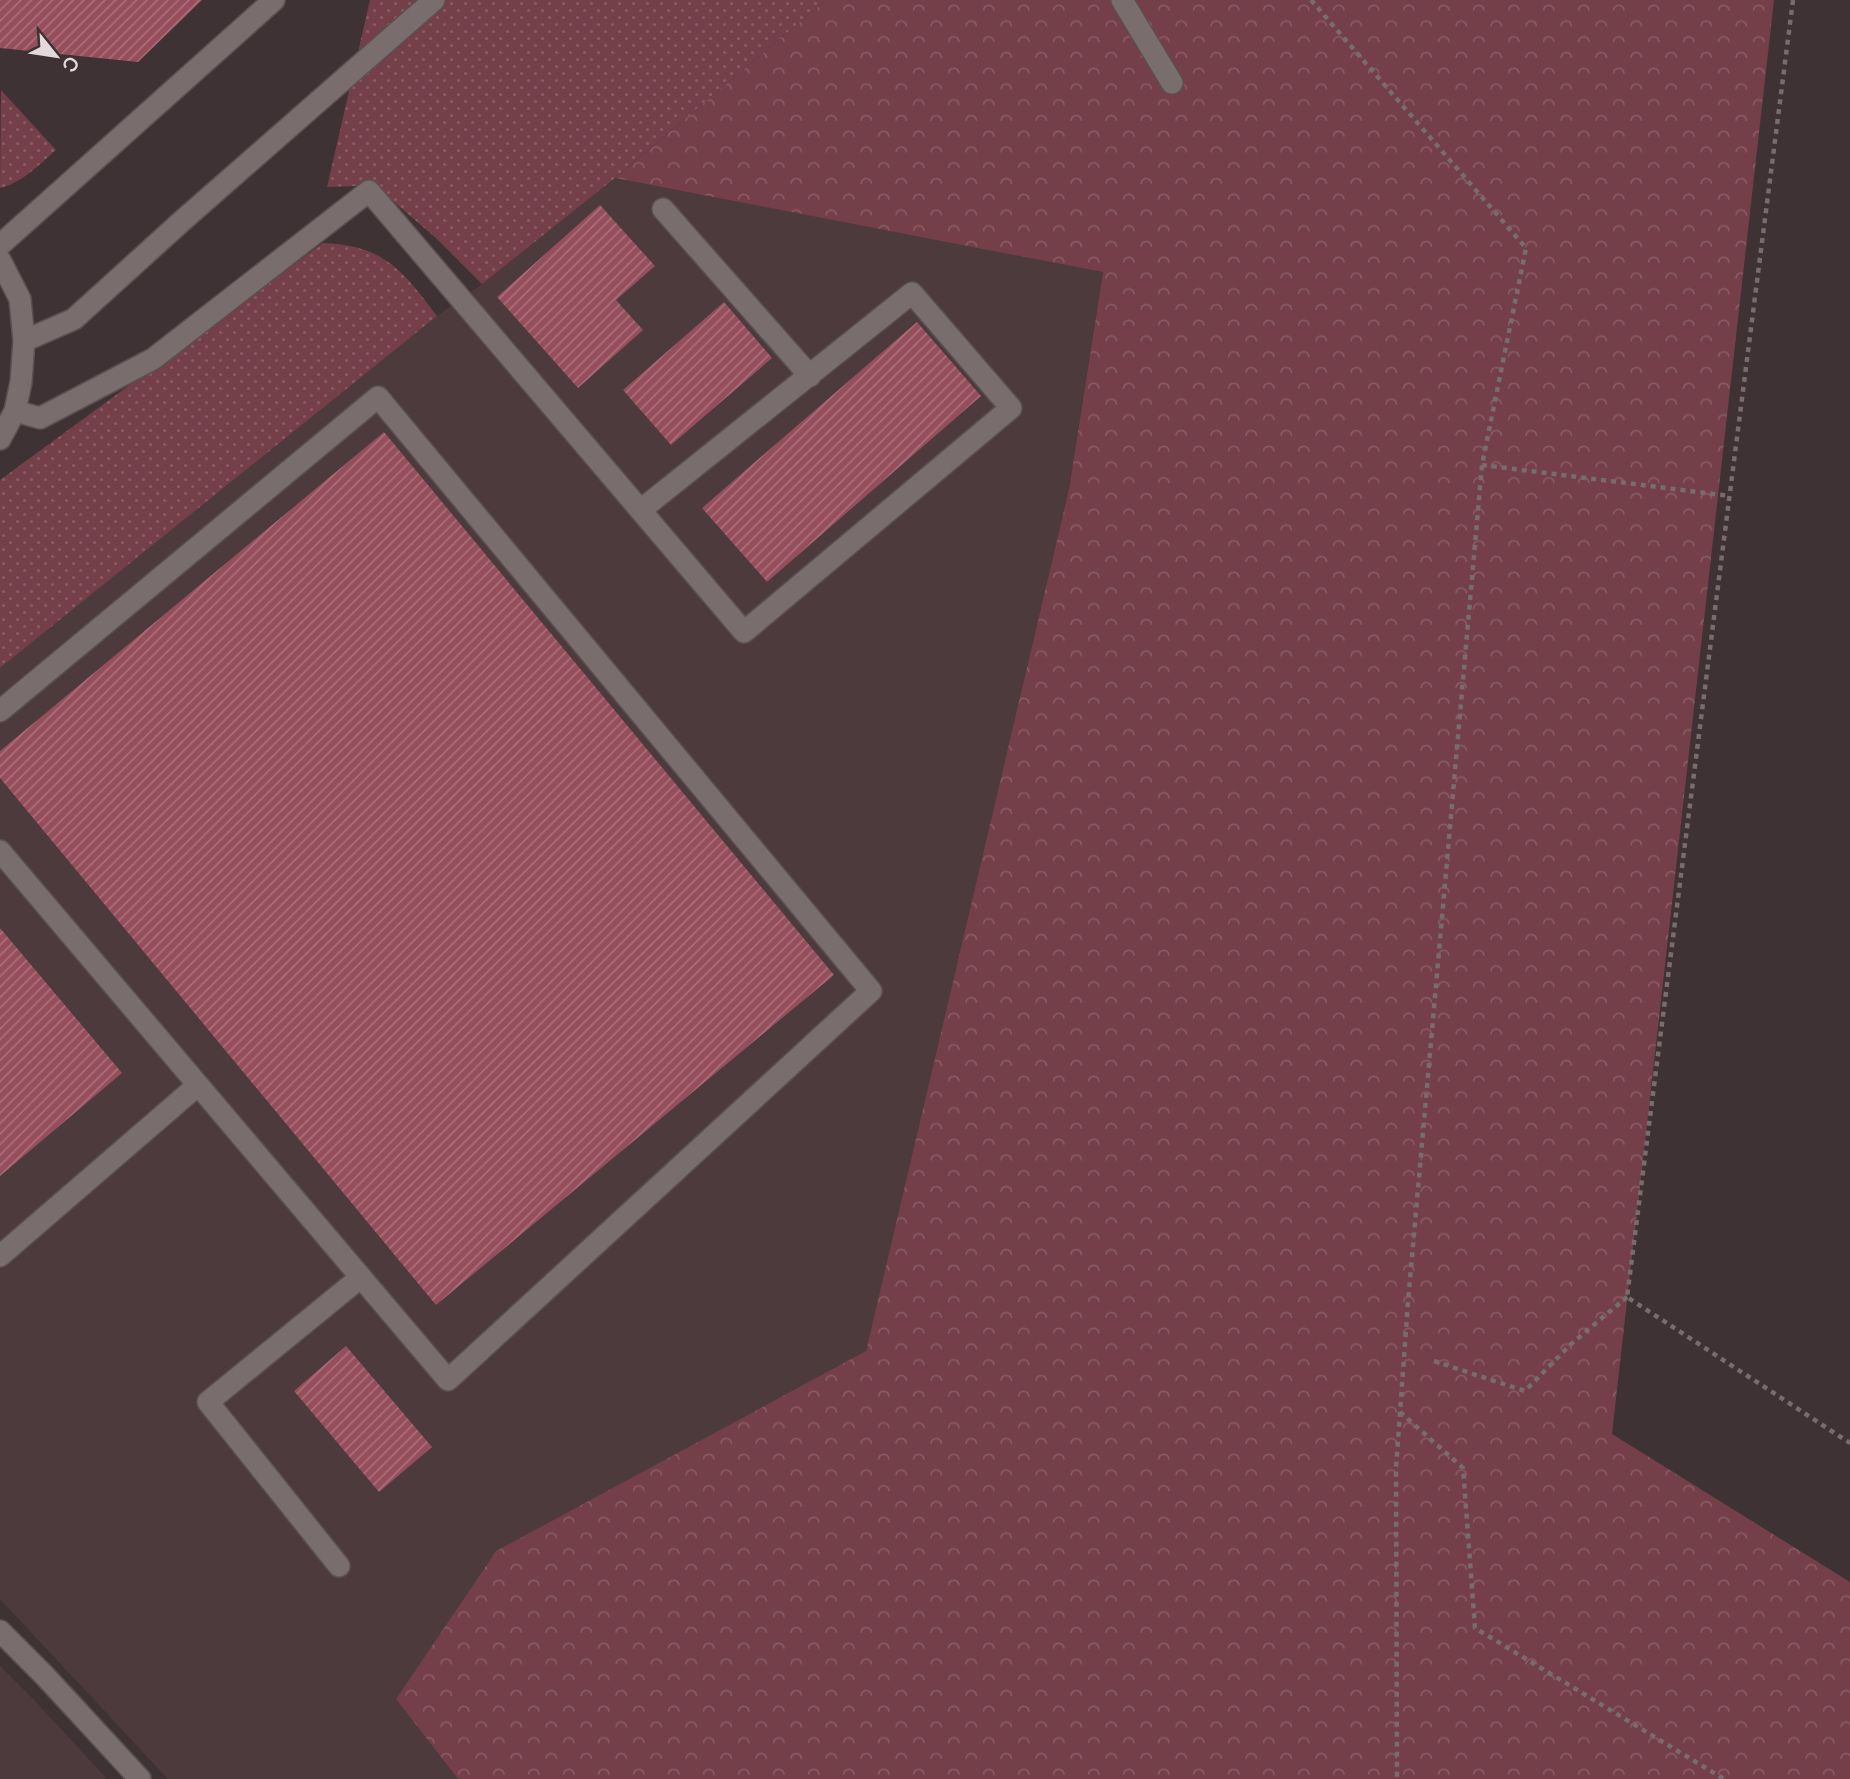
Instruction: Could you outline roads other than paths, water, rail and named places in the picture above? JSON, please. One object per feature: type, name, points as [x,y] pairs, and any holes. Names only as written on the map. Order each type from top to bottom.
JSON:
[{"type":"street","points":[[0,245],[274,0]]},
{"type":"street","points":[[24,341],[74,319],[434,0]]},
{"type":"street","points":[[1122,0],[1172,83]]},
{"type":"street","points":[[15,411],[40,418],[153,359],[369,191],[744,632],[1011,408],[912,293],[642,509]]},
{"type":"street","points":[[663,209],[810,376]]},
{"type":"street","points":[[0,260],[20,299],[24,341],[21,382],[15,411],[0,439]]},
{"type":"street","points":[[0,711],[377,397],[871,991],[448,1380],[0,852]]},
{"type":"street","points":[[0,1256],[198,1085]]},
{"type":"street","points":[[339,1566],[208,1402],[361,1277]]},
{"type":"street","points":[[0,1631],[140,1779]]}]
